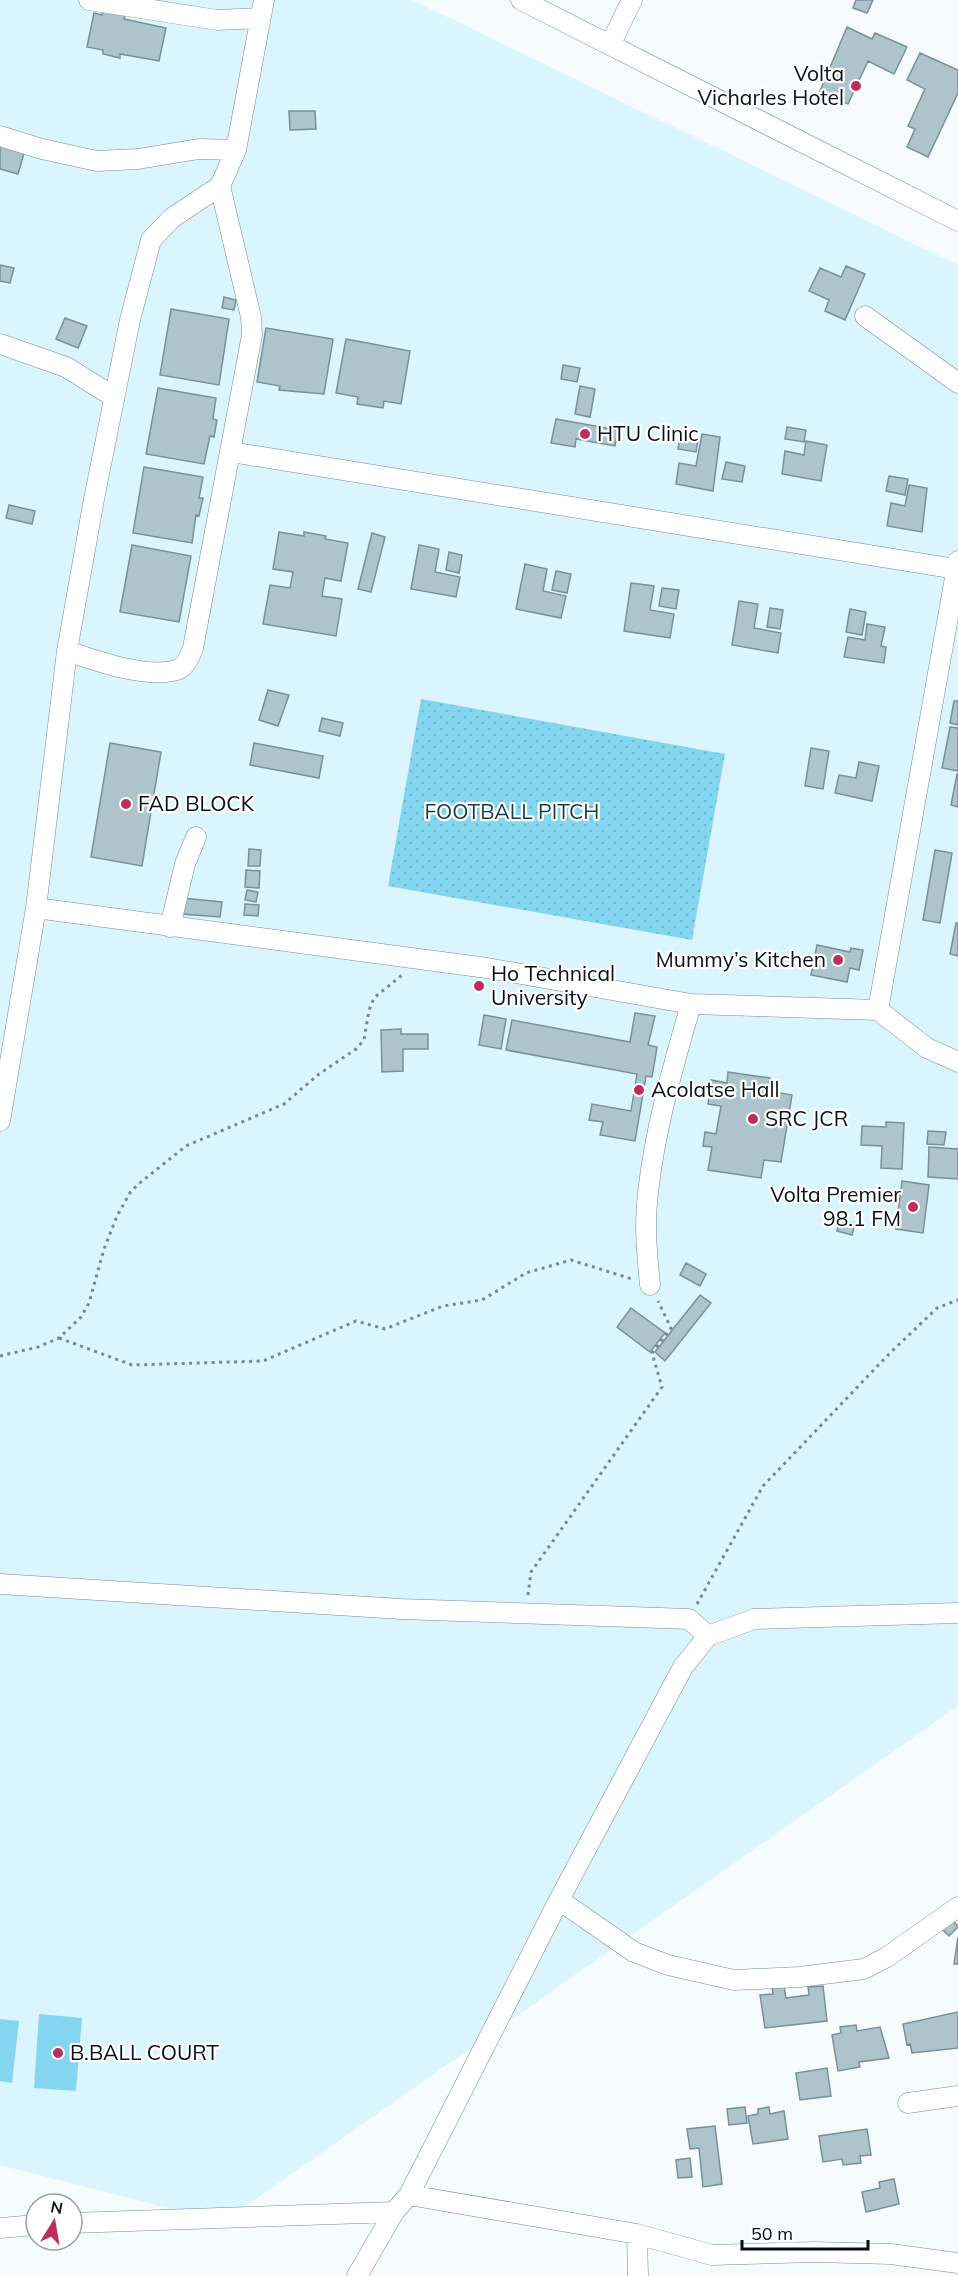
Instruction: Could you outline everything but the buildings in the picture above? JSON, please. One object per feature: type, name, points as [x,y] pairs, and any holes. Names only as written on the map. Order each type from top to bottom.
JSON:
[{"type":"street","points":[[0,1121],[36,908],[67,651],[130,320],[151,240],[171,219],[220,186],[236,150],[262,9],[217,20],[89,0]]},
{"type":"street","points":[[521,0],[611,43],[958,221]]},
{"type":"street","points":[[611,43],[632,0]]},
{"type":"street","points":[[0,136],[42,149],[97,161],[138,159],[199,149],[236,150]]},
{"type":"street","points":[[67,651],[142,671],[178,670],[188,661],[193,648],[252,335],[251,317],[220,186]]},
{"type":"street","points":[[865,316],[958,383]]},
{"type":"street","points":[[0,344],[66,367],[114,397]]},
{"type":"street","points":[[231,452],[957,565],[878,1010]]},
{"type":"street","points":[[170,927],[185,864],[196,837]]},
{"type":"street","points":[[36,908],[487,968],[691,1004],[878,1010],[927,1048],[958,1062]]},
{"type":"street","points":[[650,1286],[647,1214],[652,1161],[664,1096],[691,1004]]},
{"type":"street","points":[[0,1584],[532,1614],[689,1619],[708,1636]]},
{"type":"street","points":[[357,2276],[394,2212],[409,2195],[560,1900],[683,1667],[708,1636],[754,1618],[958,1613]]},
{"type":"street","points":[[560,1900],[634,1952],[668,1965],[734,1980],[800,1977],[864,1969],[887,1957],[958,1906]]},
{"type":"street","points":[[908,2103],[958,2096]]},
{"type":"street","points":[[409,2195],[637,2234],[712,2255],[813,2252],[891,2254],[958,2264]]},
{"type":"street","points":[[84,2223],[394,2212]]},
{"type":"street","points":[[0,2228],[24,2226]]},
{"type":"street","points":[[637,2234],[638,2276]]},
{"type":"path","points":[[0,1356],[38,1347],[67,1333],[89,1303],[104,1249],[117,1216],[131,1191],[186,1146],[284,1104],[319,1074],[356,1049],[363,1040],[374,998],[386,986],[428,961]]},
{"type":"path","points":[[59,1338],[132,1365],[263,1361],[356,1321],[385,1329],[443,1306],[482,1300],[526,1273],[571,1260],[650,1286],[671,1328],[652,1353],[662,1387],[531,1572],[527,1600],[532,1614]]},
{"type":"path","points":[[689,1619],[763,1486],[937,1308],[958,1300]]},
{"type":"shaded area","name":"Ho Technical University","points":[[0,0],[412,0],[958,265],[958,1706],[223,2222],[0,2165]]},
{"type":"green space","name":"FOOTBALL PITCH","points":[[421,699],[725,754],[692,940],[388,886]]},
{"type":"green space","name":"B.BALL COURT","points":[[39,2014],[82,2018],[76,2091],[34,2088]]},
{"type":"green space","points":[[0,2019],[19,2021],[12,2083],[0,2081]]},
{"type":"place","name":"Volta Vicharles Hotel","points":[[856,86]]},
{"type":"place","name":"HTU Clinic","points":[[585,434]]},
{"type":"place","name":"FAD BLOCK","points":[[126,804]]},
{"type":"place","name":"Mummy’s Kitchen","points":[[838,960]]},
{"type":"place","name":"Ho Technical University","points":[[479,986]]},
{"type":"place","name":"Acolatse Hall","points":[[639,1090]]},
{"type":"place","name":"SRC JCR","points":[[753,1119]]},
{"type":"place","name":"Volta Premier 98.1 FM","points":[[913,1207]]},
{"type":"place","name":"B.BALL COURT","points":[[58,2053]]}]
